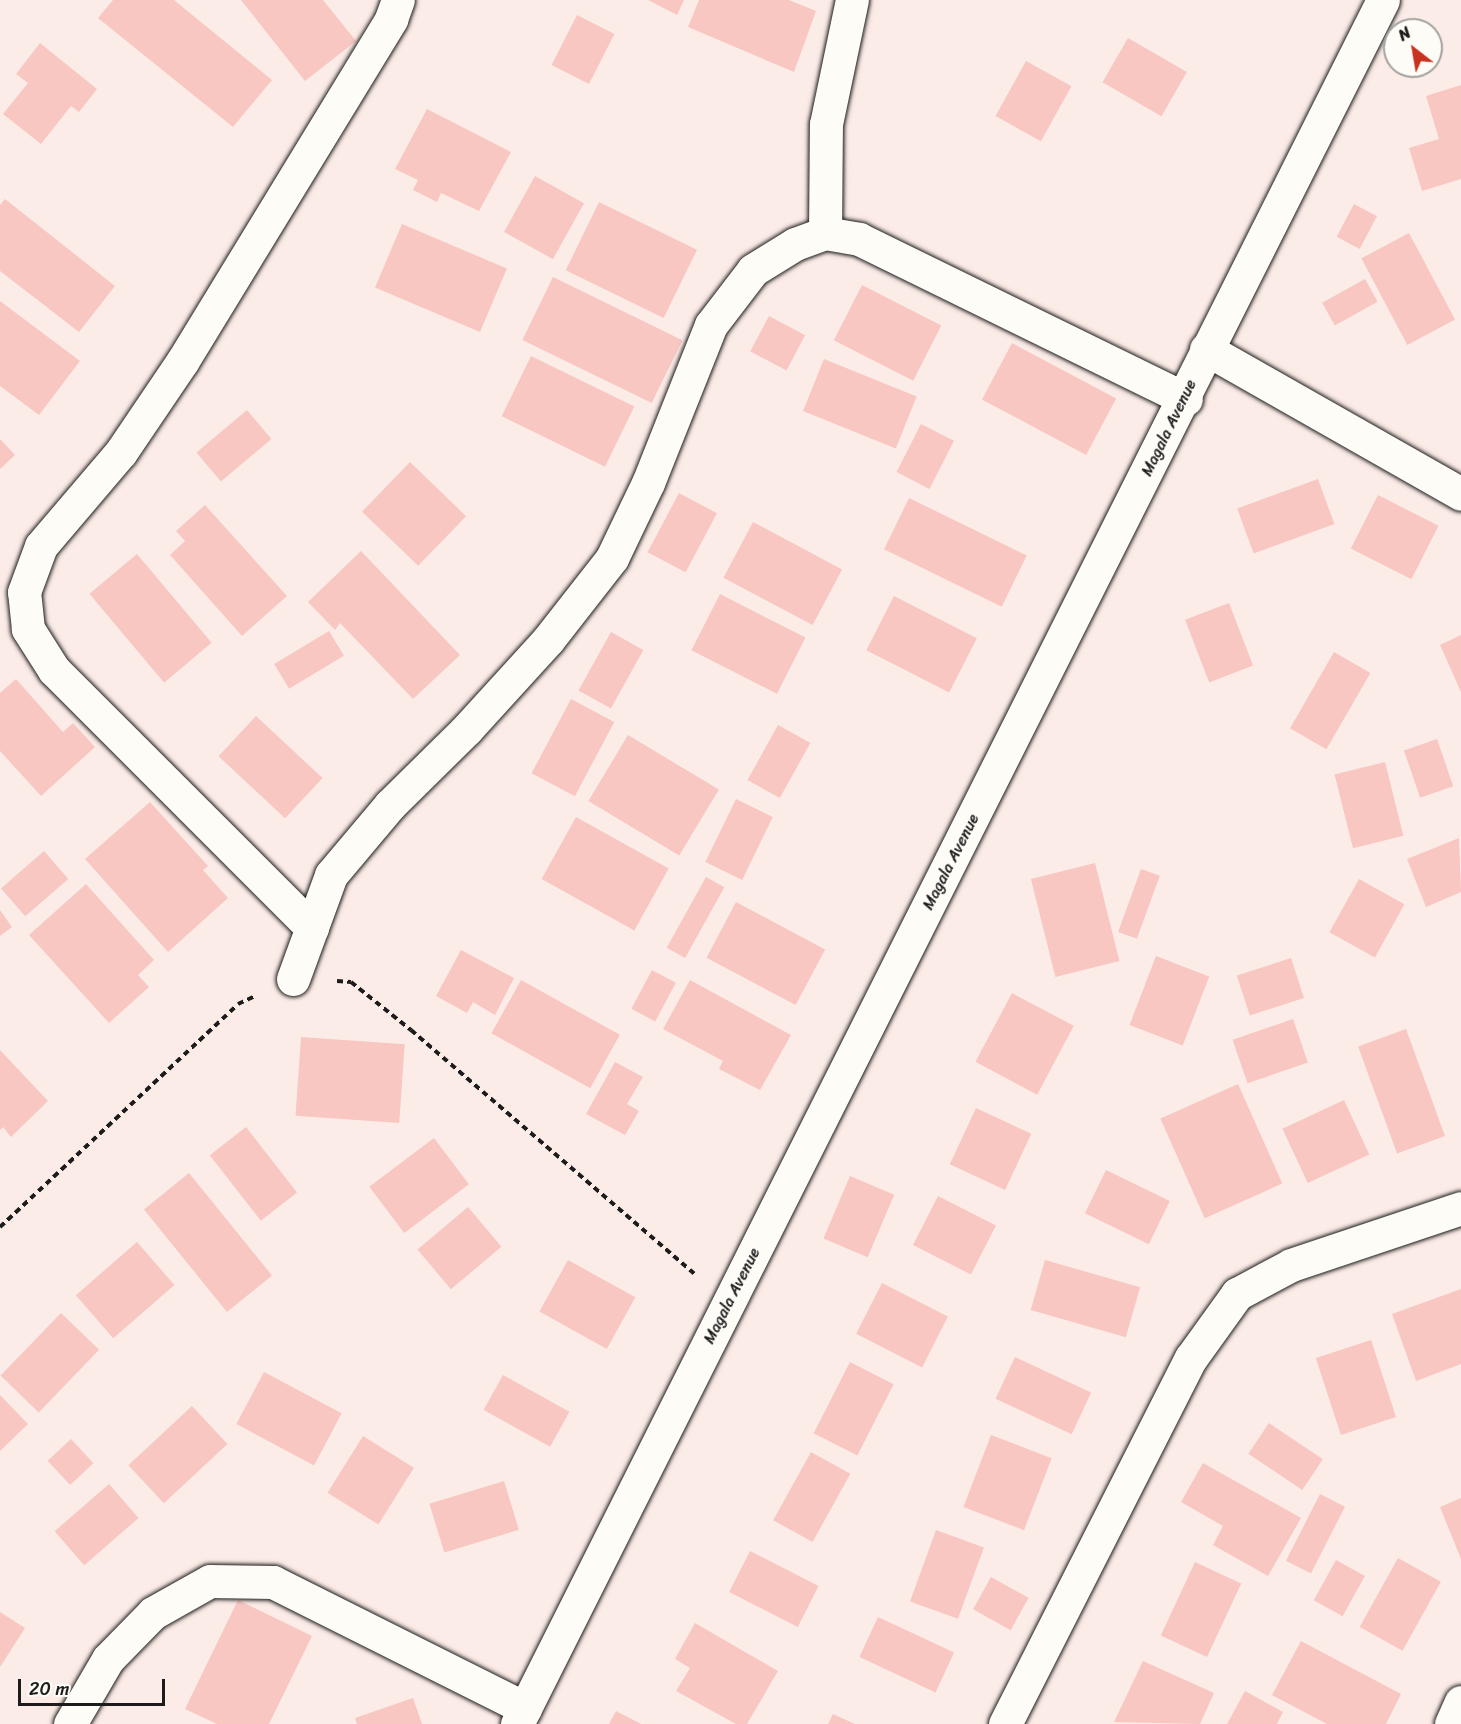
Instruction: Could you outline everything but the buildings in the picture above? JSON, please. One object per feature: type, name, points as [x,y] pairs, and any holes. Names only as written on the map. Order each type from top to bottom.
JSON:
[{"type":"street","points":[[312,928],[54,670],[28,628],[24,592],[41,546],[121,452],[182,362],[391,19],[398,0]]},
{"type":"street","points":[[825,233],[826,124],[852,0]]},
{"type":"street","name":"Magala Avenue","points":[[521,1716],[1186,399],[1206,350],[1383,0]]},
{"type":"street","points":[[293,979],[331,875],[390,805],[467,729],[548,640],[612,558],[648,483],[711,325],[753,270],[795,244],[825,233],[859,238],[1186,399]]},
{"type":"street","points":[[1206,350],[1461,494]]},
{"type":"street","points":[[1005,1724],[1191,1358],[1237,1294],[1291,1265],[1461,1208]]},
{"type":"street","points":[[70,1724],[108,1659],[153,1613],[210,1581],[273,1582],[521,1716]]},
{"type":"street","points":[[1451,1724],[1461,1702]]},
{"type":"path","points":[[0,1227],[238,1004],[293,979],[351,982],[729,1303]]}]
